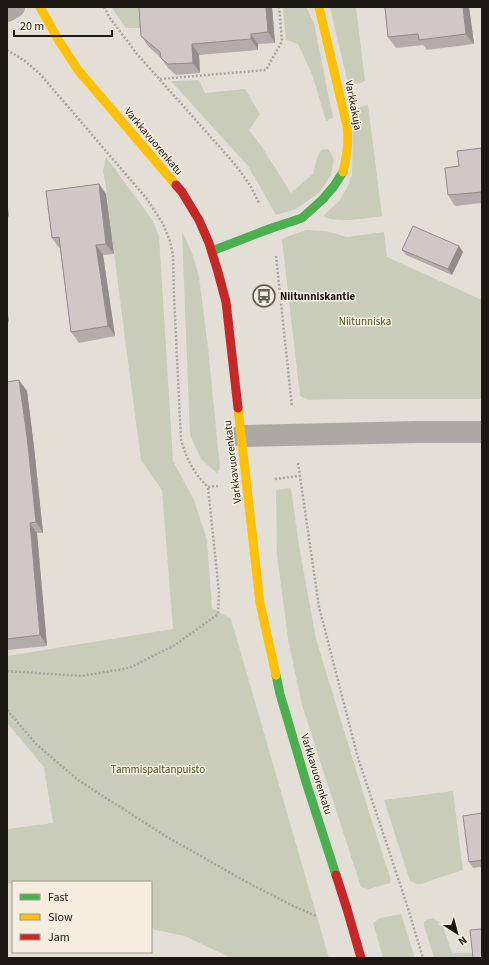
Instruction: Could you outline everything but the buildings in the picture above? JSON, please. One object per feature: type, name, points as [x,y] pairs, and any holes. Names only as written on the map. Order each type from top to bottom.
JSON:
[{"type":"street","points":[[7,11],[14,7]]},
{"type":"street","name":"Varkkavuorenkatu","points":[[40,7],[59,41],[78,70],[182,192],[202,226],[212,251],[226,302],[260,603],[280,694],[361,958]]},
{"type":"street","name":"Varkkakuja","points":[[212,251],[302,218],[323,199],[342,174],[347,156],[347,126],[319,7]]},
{"type":"street","points":[[240,436],[482,432]]},
{"type":"path","points":[[104,7],[110,18],[137,54],[232,162],[250,186],[262,209],[277,259],[293,409]]},
{"type":"path","points":[[160,79],[266,70],[282,41],[279,7]]},
{"type":"path","points":[[7,50],[25,61],[40,74],[147,199],[163,224],[170,241],[174,256],[174,296],[181,440],[194,472],[208,487],[219,593],[218,614],[175,645],[129,668],[81,676],[7,671]]},
{"type":"path","points":[[297,458],[319,607],[358,758],[423,958]]},
{"type":"path","points":[[276,479],[299,476]]},
{"type":"path","points":[[208,487],[222,486]]},
{"type":"path","points":[[7,710],[36,744],[78,780],[167,838],[243,880],[316,916]]},
{"type":"green space","points":[[111,7],[145,7],[146,28],[126,28]]},
{"type":"green space","points":[[283,7],[306,7],[314,23],[333,118],[326,121],[312,74],[298,44],[286,40]]},
{"type":"green space","points":[[330,7],[356,7],[365,81],[363,82],[356,83],[347,79]]},
{"type":"green space","points":[[199,80],[205,93],[245,89],[260,114],[249,130],[262,147],[291,193],[313,174],[317,158],[321,150],[328,149],[334,159],[331,175],[319,193],[296,209],[276,215],[248,166],[171,81]]},
{"type":"green space","points":[[368,105],[382,216],[352,220],[335,220],[328,218],[323,216],[339,201],[347,188],[352,175],[353,112],[360,107]]},
{"type":"green space","name":"Tammispaltanpuisto","points":[[106,157],[153,221],[159,236],[173,461],[194,500],[207,540],[212,608],[231,619],[329,958],[231,958],[185,936],[152,929],[152,881],[12,881],[12,884],[7,884],[7,829],[53,823],[44,767],[7,723],[7,656],[173,629],[162,490],[141,460],[103,171]]},
{"type":"green space","name":"Niitunniska","points":[[306,230],[326,231],[347,237],[384,232],[387,257],[482,300],[482,399],[309,400],[300,396],[282,240],[286,237]]},
{"type":"green space","points":[[182,231],[192,253],[199,277],[208,347],[220,469],[217,473],[201,459],[190,435]]},
{"type":"green space","points":[[291,488],[299,546],[316,639],[390,877],[390,883],[369,889],[361,887],[302,705],[288,639],[277,555],[276,490]]},
{"type":"green space","points":[[453,791],[463,870],[422,884],[416,884],[410,881],[384,800]]},
{"type":"green space","points":[[401,914],[415,958],[383,958],[373,923],[380,918]]},
{"type":"green space","points":[[433,918],[442,924],[452,953],[474,953],[474,958],[434,958],[424,926],[424,922],[426,920]]},
{"type":"traffic: fast","points":[[212,251],[302,218],[323,199],[343,172]]},
{"type":"traffic: fast","points":[[276,675],[280,694],[306,782],[336,875]]},
{"type":"traffic: slow","points":[[40,7],[59,41],[78,70],[176,185]]},
{"type":"traffic: slow","points":[[319,7],[347,126],[348,138],[346,160],[343,172]]},
{"type":"traffic: slow","points":[[238,408],[260,603],[276,675]]},
{"type":"traffic: jam","points":[[176,185],[199,220],[209,243],[218,272],[226,302],[238,408]]},
{"type":"traffic: jam","points":[[336,875],[361,958]]},
{"type":"place","name":"Niitunniskantie","points":[[264,296]]}]
